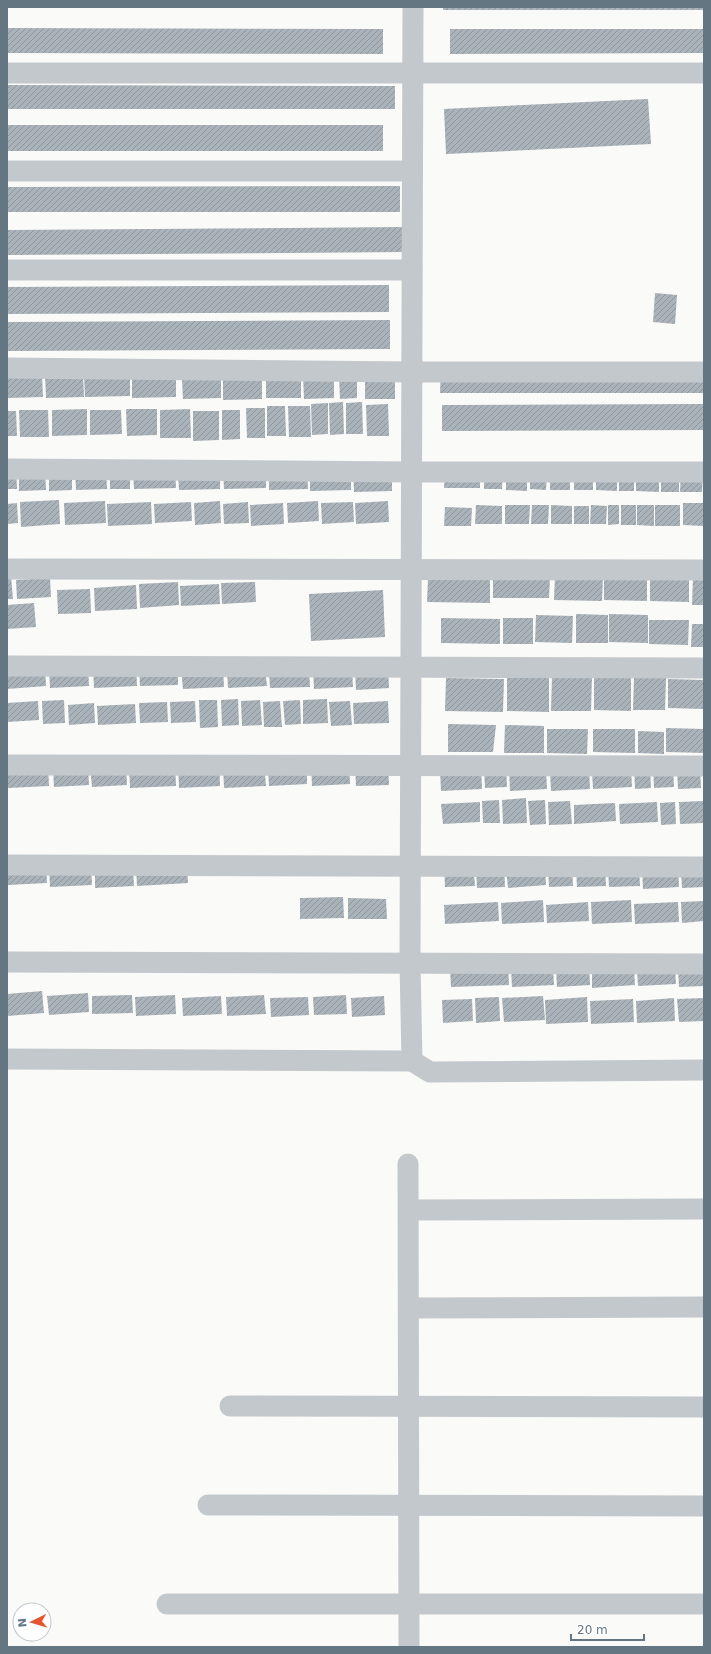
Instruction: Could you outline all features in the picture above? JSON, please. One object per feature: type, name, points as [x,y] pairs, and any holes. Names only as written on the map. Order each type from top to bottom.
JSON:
[{"type":"street","points":[[412,1061],[410,866],[413,7]]},
{"type":"street","points":[[7,73],[704,73]]},
{"type":"street","points":[[7,171],[412,171]]},
{"type":"street","points":[[7,270],[412,270]]},
{"type":"street","points":[[7,368],[412,372],[704,372]]},
{"type":"street","points":[[7,469],[412,472],[704,472]]},
{"type":"street","points":[[7,569],[704,570]]},
{"type":"street","points":[[7,666],[704,668]]},
{"type":"street","points":[[7,765],[704,766]]},
{"type":"street","points":[[7,865],[704,867]]},
{"type":"street","points":[[7,962],[704,964]]},
{"type":"street","points":[[7,1059],[412,1061],[430,1072],[704,1070]]},
{"type":"street","points":[[408,1164],[409,1647]]},
{"type":"street","points":[[409,1210],[704,1209]]},
{"type":"street","points":[[409,1308],[704,1307]]},
{"type":"street","points":[[230,1406],[704,1407]]},
{"type":"street","points":[[208,1505],[704,1506]]},
{"type":"street","points":[[167,1604],[704,1604]]},
{"type":"building","points":[[443,7],[704,7],[704,10],[443,10]]},
{"type":"building","points":[[7,28],[383,29],[383,54],[7,53]]},
{"type":"building","points":[[450,29],[704,29],[704,53],[450,54]]},
{"type":"building","points":[[7,85],[395,86],[395,109],[7,109]]},
{"type":"building","points":[[648,99],[651,144],[446,154],[444,109]]},
{"type":"building","points":[[7,125],[383,125],[383,151],[7,151]]},
{"type":"building","points":[[400,186],[400,212],[7,212],[7,187]]},
{"type":"building","points":[[406,227],[407,252],[7,255],[7,230]]},
{"type":"building","points":[[389,285],[389,312],[7,314],[7,287]]},
{"type":"building","points":[[655,293],[677,295],[675,324],[653,322]]},
{"type":"building","points":[[390,320],[390,349],[7,351],[7,322]]},
{"type":"building","points":[[441,370],[704,370],[704,393],[440,393]]},
{"type":"building","points":[[130,373],[130,396],[85,397],[84,374]]},
{"type":"building","points":[[42,374],[43,397],[7,398],[7,375]]},
{"type":"building","points":[[45,375],[83,375],[84,397],[46,398]]},
{"type":"building","points":[[132,375],[176,375],[176,397],[132,398]]},
{"type":"building","points":[[334,375],[334,398],[304,399],[303,376]]},
{"type":"building","points":[[301,376],[301,398],[266,398],[266,377]]},
{"type":"building","points":[[339,376],[357,376],[357,398],[340,399]]},
{"type":"building","points":[[262,377],[262,399],[223,400],[223,378]]},
{"type":"building","points":[[365,377],[395,377],[395,399],[365,399]]},
{"type":"building","points":[[221,378],[221,398],[183,399],[182,379]]},
{"type":"building","points":[[343,402],[344,434],[330,435],[329,403]]},
{"type":"building","points":[[362,402],[363,434],[346,434],[346,403]]},
{"type":"building","points":[[328,403],[328,434],[312,435],[311,404]]},
{"type":"building","points":[[388,404],[389,436],[367,436],[366,405]]},
{"type":"building","points":[[704,404],[704,430],[442,431],[442,405]]},
{"type":"building","points":[[267,406],[285,406],[286,436],[267,436]]},
{"type":"building","points":[[288,406],[310,406],[311,437],[289,437]]},
{"type":"building","points":[[246,408],[265,408],[265,438],[247,438]]},
{"type":"building","points":[[87,409],[87,435],[52,436],[52,410]]},
{"type":"building","points":[[126,409],[157,409],[157,435],[127,436]]},
{"type":"building","points":[[190,409],[191,438],[160,438],[160,410]]},
{"type":"building","points":[[19,410],[48,410],[49,437],[20,437]]},
{"type":"building","points":[[90,410],[121,410],[122,434],[90,435]]},
{"type":"building","points":[[222,410],[240,410],[240,439],[222,440]]},
{"type":"building","points":[[7,411],[16,411],[17,436],[7,436]]},
{"type":"building","points":[[193,411],[219,411],[219,440],[193,441]]},
{"type":"building","points":[[392,464],[392,491],[354,492],[353,465]]},
{"type":"building","points":[[7,466],[16,466],[17,489],[7,489]]},
{"type":"building","points":[[106,467],[107,489],[76,490],[75,468]]},
{"type":"building","points":[[351,467],[351,490],[310,491],[310,469]]},
{"type":"building","points":[[110,468],[130,468],[130,489],[110,489]]},
{"type":"building","points":[[266,468],[266,488],[224,489],[223,469]]},
{"type":"building","points":[[445,468],[480,468],[480,488],[444,488]]},
{"type":"building","points":[[45,469],[46,490],[19,491],[19,470]]},
{"type":"building","points":[[49,469],[72,469],[72,490],[49,491]]},
{"type":"building","points":[[175,469],[176,488],[134,489],[133,470]]},
{"type":"building","points":[[307,469],[308,489],[269,490],[269,470]]},
{"type":"building","points":[[484,469],[503,469],[502,489],[484,489]]},
{"type":"building","points":[[530,469],[547,470],[546,490],[530,489]]},
{"type":"building","points":[[574,469],[593,470],[593,490],[574,490]]},
{"type":"building","points":[[550,470],[570,471],[570,490],[550,490]]},
{"type":"building","points":[[596,470],[617,470],[617,491],[596,490]]},
{"type":"building","points":[[619,470],[634,470],[634,491],[619,491]]},
{"type":"building","points":[[220,471],[220,489],[179,490],[178,472]]},
{"type":"building","points":[[506,471],[527,471],[527,491],[506,490]]},
{"type":"building","points":[[636,471],[659,472],[659,492],[636,491]]},
{"type":"building","points":[[661,471],[679,471],[679,492],[661,492]]},
{"type":"building","points":[[681,471],[703,471],[702,492],[680,492]]},
{"type":"building","points":[[59,500],[60,524],[21,527],[20,502]]},
{"type":"building","points":[[105,501],[106,523],[65,525],[64,503]]},
{"type":"building","points":[[220,501],[221,523],[195,525],[194,503]]},
{"type":"building","points":[[318,501],[319,521],[288,523],[287,503]]},
{"type":"building","points":[[388,501],[389,522],[356,524],[355,503]]},
{"type":"building","points":[[151,502],[152,524],[108,526],[107,504]]},
{"type":"building","points":[[191,502],[192,521],[155,523],[154,504]]},
{"type":"building","points":[[248,502],[249,523],[224,524],[223,504]]},
{"type":"building","points":[[353,502],[354,522],[322,524],[321,503]]},
{"type":"building","points":[[17,503],[18,523],[7,524],[7,504]]},
{"type":"building","points":[[283,503],[284,524],[251,526],[250,505]]},
{"type":"building","points":[[683,503],[704,503],[704,526],[683,525]]},
{"type":"building","points":[[476,505],[502,506],[502,524],[475,524]]},
{"type":"building","points":[[505,505],[530,505],[529,524],[505,524]]},
{"type":"building","points":[[532,505],[549,505],[548,524],[531,524]]},
{"type":"building","points":[[551,505],[572,506],[572,524],[551,524]]},
{"type":"building","points":[[591,505],[607,506],[606,524],[590,524]]},
{"type":"building","points":[[608,505],[619,505],[619,524],[608,525]]},
{"type":"building","points":[[621,505],[636,505],[636,525],[621,525]]},
{"type":"building","points":[[637,505],[654,505],[654,526],[637,525]]},
{"type":"building","points":[[655,505],[680,505],[680,526],[655,526]]},
{"type":"building","points":[[574,506],[589,506],[589,524],[574,524]]},
{"type":"building","points":[[445,507],[472,508],[471,526],[444,526]]},
{"type":"building","points":[[650,574],[689,574],[689,602],[650,601]]},
{"type":"building","points":[[604,575],[647,575],[647,601],[604,600]]},
{"type":"building","points":[[7,576],[11,576],[13,599],[7,599]]},
{"type":"building","points":[[555,576],[603,577],[602,601],[554,600]]},
{"type":"building","points":[[693,576],[704,576],[704,605],[692,605]]},
{"type":"building","points":[[493,577],[550,577],[549,598],[493,598]]},
{"type":"building","points":[[50,578],[51,597],[17,599],[16,580]]},
{"type":"building","points":[[428,578],[490,579],[490,603],[427,602]]},
{"type":"building","points":[[178,582],[179,605],[140,608],[139,584]]},
{"type":"building","points":[[255,582],[256,602],[222,604],[221,583]]},
{"type":"building","points":[[219,584],[220,604],[181,606],[180,586]]},
{"type":"building","points":[[136,585],[137,609],[95,611],[94,588]]},
{"type":"building","points":[[90,589],[91,613],[58,614],[57,590]]},
{"type":"building","points":[[383,590],[385,637],[311,641],[309,594]]},
{"type":"building","points":[[34,603],[36,627],[7,629],[7,605]]},
{"type":"building","points":[[576,614],[608,615],[608,643],[576,643]]},
{"type":"building","points":[[609,614],[648,615],[648,643],[609,642]]},
{"type":"building","points":[[536,615],[573,616],[572,643],[535,642]]},
{"type":"building","points":[[441,618],[500,619],[500,644],[441,643]]},
{"type":"building","points":[[503,618],[533,618],[533,644],[503,644]]},
{"type":"building","points":[[649,620],[689,620],[688,645],[649,644]]},
{"type":"building","points":[[692,624],[704,624],[704,647],[691,647]]},
{"type":"building","points":[[45,665],[46,686],[7,689],[7,667]]},
{"type":"building","points":[[88,665],[89,686],[50,688],[49,667]]},
{"type":"building","points":[[136,665],[137,686],[94,688],[93,667]]},
{"type":"building","points":[[178,665],[178,685],[140,686],[139,667]]},
{"type":"building","points":[[223,666],[224,687],[183,689],[181,668]]},
{"type":"building","points":[[352,667],[353,687],[314,689],[313,669]]},
{"type":"building","points":[[265,668],[267,686],[228,688],[227,669]]},
{"type":"building","points":[[309,669],[310,687],[270,688],[269,671]]},
{"type":"building","points":[[388,669],[389,688],[356,690],[355,671]]},
{"type":"building","points":[[594,674],[631,675],[631,711],[594,710]]},
{"type":"building","points":[[552,675],[592,676],[591,711],[551,711]]},
{"type":"building","points":[[507,677],[549,678],[549,712],[507,711]]},
{"type":"building","points":[[634,677],[666,678],[665,710],[633,710]]},
{"type":"building","points":[[446,678],[504,679],[503,712],[445,711]]},
{"type":"building","points":[[668,679],[704,680],[704,709],[668,708]]},
{"type":"building","points":[[238,699],[239,725],[222,726],[221,700]]},
{"type":"building","points":[[327,699],[328,723],[303,724],[303,700]]},
{"type":"building","points":[[64,700],[65,723],[43,724],[42,701]]},
{"type":"building","points":[[199,700],[217,700],[218,727],[200,728]]},
{"type":"building","points":[[260,700],[262,725],[242,726],[241,701]]},
{"type":"building","points":[[300,700],[301,724],[285,725],[283,701]]},
{"type":"building","points":[[38,701],[39,720],[7,722],[7,703]]},
{"type":"building","points":[[195,701],[196,722],[171,723],[170,702]]},
{"type":"building","points":[[280,701],[282,727],[264,727],[263,702]]},
{"type":"building","points":[[350,701],[352,725],[331,726],[329,702]]},
{"type":"building","points":[[388,701],[389,723],[354,724],[353,703]]},
{"type":"building","points":[[167,702],[168,722],[140,723],[139,703]]},
{"type":"building","points":[[94,703],[95,723],[69,725],[68,705]]},
{"type":"building","points":[[135,704],[136,723],[98,725],[97,706]]},
{"type":"building","points":[[448,724],[496,725],[493,752],[448,752]]},
{"type":"building","points":[[505,725],[544,726],[544,753],[504,753]]},
{"type":"building","points":[[666,728],[704,729],[704,753],[666,752]]},
{"type":"building","points":[[547,729],[588,729],[587,754],[547,753]]},
{"type":"building","points":[[593,729],[635,729],[635,753],[593,752]]},
{"type":"building","points":[[638,731],[664,732],[664,754],[638,753]]},
{"type":"building","points":[[219,762],[220,786],[179,788],[178,764]]},
{"type":"building","points":[[126,763],[127,785],[92,787],[90,765]]},
{"type":"building","points":[[264,763],[266,786],[224,788],[223,765]]},
{"type":"building","points":[[349,763],[350,784],[312,786],[311,764]]},
{"type":"building","points":[[48,764],[49,786],[8,788],[7,767]]},
{"type":"building","points":[[175,764],[176,786],[130,788],[129,766]]},
{"type":"building","points":[[388,764],[389,785],[356,786],[355,766]]},
{"type":"building","points":[[307,765],[307,784],[269,786],[268,767]]},
{"type":"building","points":[[673,765],[674,787],[654,788],[653,766]]},
{"type":"building","points":[[88,766],[89,785],[54,787],[53,768]]},
{"type":"building","points":[[481,766],[482,789],[441,791],[440,769]]},
{"type":"building","points":[[650,766],[651,788],[635,789],[634,767]]},
{"type":"building","points":[[506,767],[507,787],[485,788],[484,768]]},
{"type":"building","points":[[700,767],[701,788],[678,789],[677,768]]},
{"type":"building","points":[[546,768],[547,789],[510,791],[509,770]]},
{"type":"building","points":[[589,768],[590,789],[551,791],[550,770]]},
{"type":"building","points":[[631,769],[632,787],[593,789],[592,771]]},
{"type":"building","points":[[526,798],[527,823],[503,824],[502,800]]},
{"type":"building","points":[[499,800],[500,823],[483,823],[482,801]]},
{"type":"building","points":[[545,800],[546,824],[530,825],[528,801]]},
{"type":"building","points":[[570,801],[572,824],[549,825],[548,802]]},
{"type":"building","points":[[704,801],[704,823],[680,824],[679,802]]},
{"type":"building","points":[[480,802],[480,822],[443,824],[441,804]]},
{"type":"building","points":[[657,802],[658,822],[620,824],[619,804]]},
{"type":"building","points":[[675,802],[676,824],[661,825],[660,803]]},
{"type":"building","points":[[615,803],[616,821],[574,824],[574,805]]},
{"type":"building","points":[[473,862],[475,886],[445,887],[444,864]]},
{"type":"building","points":[[504,862],[505,887],[477,888],[476,864]]},
{"type":"building","points":[[46,865],[47,883],[8,885],[7,867]]},
{"type":"building","points":[[91,865],[92,885],[50,887],[49,867]]},
{"type":"building","points":[[187,865],[188,883],[137,886],[136,868]]},
{"type":"building","points":[[572,865],[573,886],[549,887],[548,866]]},
{"type":"building","points":[[678,865],[679,887],[643,889],[642,867]]},
{"type":"building","points":[[133,866],[134,886],[95,888],[95,867]]},
{"type":"building","points":[[545,866],[546,885],[508,888],[506,868]]},
{"type":"building","points":[[605,866],[606,886],[577,887],[576,867]]},
{"type":"building","points":[[639,867],[640,886],[609,887],[608,868]]},
{"type":"building","points":[[704,868],[704,887],[682,888],[681,869]]},
{"type":"building","points":[[343,897],[344,918],[300,919],[300,898]]},
{"type":"building","points":[[348,898],[386,899],[387,919],[348,919]]},
{"type":"building","points":[[543,900],[544,922],[502,924],[501,903]]},
{"type":"building","points":[[631,900],[632,922],[592,924],[591,902]]},
{"type":"building","points":[[704,901],[704,921],[682,923],[681,902]]},
{"type":"building","points":[[498,902],[499,921],[445,924],[444,905]]},
{"type":"building","points":[[588,902],[589,921],[547,923],[546,905]]},
{"type":"building","points":[[678,902],[679,922],[635,924],[634,904]]},
{"type":"building","points":[[508,965],[509,985],[451,987],[450,968]]},
{"type":"building","points":[[589,966],[590,985],[557,987],[556,968]]},
{"type":"building","points":[[553,967],[554,985],[512,987],[511,969]]},
{"type":"building","points":[[675,967],[676,984],[638,986],[637,969]]},
{"type":"building","points":[[634,968],[635,985],[592,988],[592,970]]},
{"type":"building","points":[[704,968],[704,986],[679,987],[678,969]]},
{"type":"building","points":[[42,991],[44,1013],[7,1016],[7,994]]},
{"type":"building","points":[[88,993],[89,1012],[49,1015],[47,996]]},
{"type":"building","points":[[132,995],[133,1013],[92,1014],[92,996]]},
{"type":"building","points":[[175,995],[176,1014],[136,1016],[135,997]]},
{"type":"building","points":[[264,995],[266,1014],[227,1016],[226,997]]},
{"type":"building","points":[[346,995],[347,1014],[314,1015],[313,997]]},
{"type":"building","points":[[221,996],[222,1014],[183,1016],[182,998]]},
{"type":"building","points":[[384,996],[385,1015],[352,1017],[351,998]]},
{"type":"building","points":[[543,996],[545,1020],[504,1022],[502,998]]},
{"type":"building","points":[[308,997],[309,1015],[271,1017],[270,998]]},
{"type":"building","points":[[499,997],[500,1021],[476,1023],[475,998]]},
{"type":"building","points":[[587,997],[588,1022],[546,1024],[545,1000]]},
{"type":"building","points":[[674,998],[675,1021],[637,1023],[636,1001]]},
{"type":"building","points":[[704,998],[704,1021],[679,1022],[677,999]]},
{"type":"building","points":[[472,999],[473,1021],[443,1023],[442,1000]]},
{"type":"building","points":[[633,999],[634,1022],[591,1024],[590,1001]]}]
